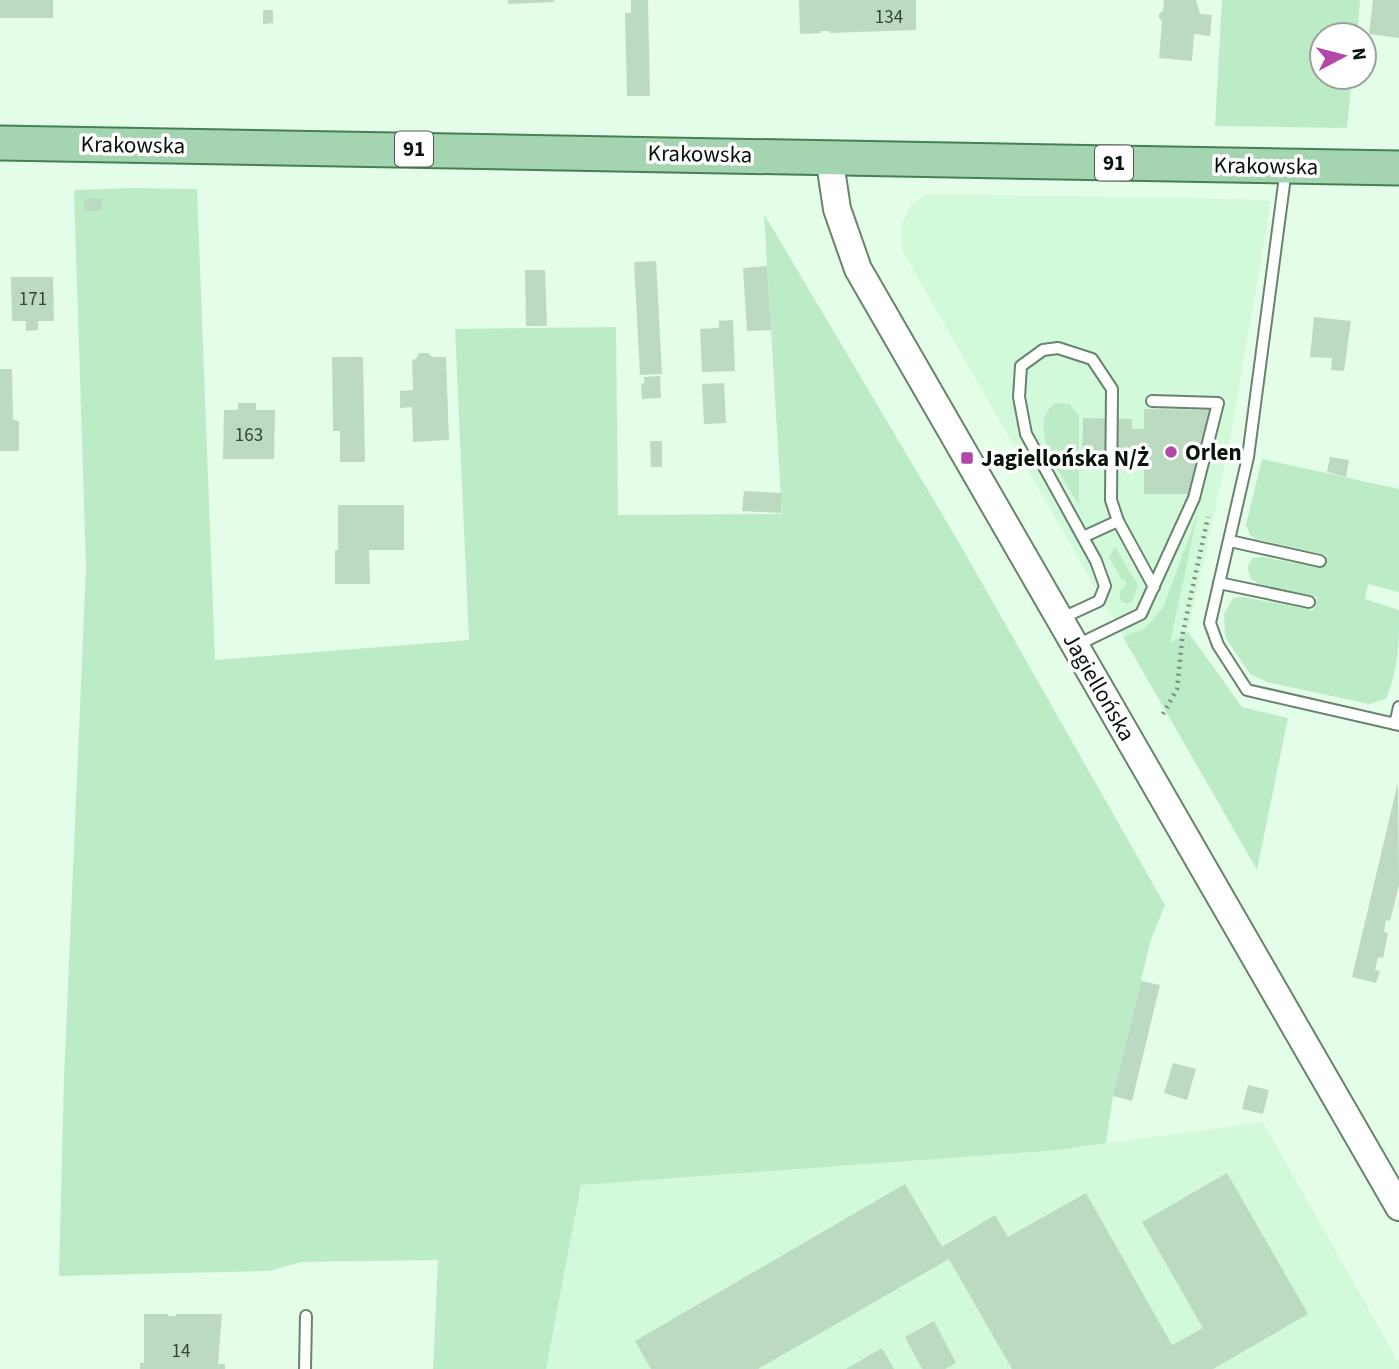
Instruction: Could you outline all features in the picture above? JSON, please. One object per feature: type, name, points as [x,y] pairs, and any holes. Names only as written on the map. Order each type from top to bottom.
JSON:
[{"type":"main road","name":"Krakowska","points":[[0,143],[1399,168]]},
{"type":"street","name":"Jagiellońska","points":[[829,156],[837,209],[858,269],[1399,1207]]},
{"type":"lane","points":[[1287,166],[1248,457],[1210,623],[1218,645],[1247,690],[1397,725],[1399,707]]},
{"type":"lane","points":[[1060,620],[1101,599],[1105,586],[1096,561],[1026,434],[1018,397],[1021,366],[1043,350],[1058,348],[1092,359],[1112,389],[1111,499],[1118,521],[1154,587]]},
{"type":"lane","points":[[1075,646],[1141,614],[1194,498],[1218,403],[1152,401]]},
{"type":"lane","points":[[1083,537],[1118,521]]},
{"type":"lane","points":[[1230,541],[1320,561]]},
{"type":"lane","points":[[1219,583],[1310,602]]},
{"type":"lane","points":[[305,1369],[306,1316]]},
{"type":"shaded area","points":[[1222,0],[1360,0],[1358,21],[1308,21],[1308,91],[1351,91],[1347,128],[1215,126]]},
{"type":"shaded area","points":[[197,189],[215,660],[469,640],[455,329],[616,327],[618,515],[782,514],[764,214],[961,546],[1165,905],[1151,939],[1113,1096],[1106,1143],[1059,1150],[581,1185],[546,1369],[433,1369],[438,1260],[301,1262],[269,1271],[59,1276],[64,1079],[86,567],[74,190]]},
{"type":"shaded area","points":[[926,194],[1271,201],[1228,452],[1188,632],[1170,644],[1154,690],[903,252],[901,225],[911,205]]},
{"type":"shaded area","points":[[1056,403],[1069,404],[1079,415],[1079,505],[1057,467],[1045,438],[1047,412]]},
{"type":"shaded area","points":[[1262,459],[1399,489],[1399,592],[1368,584],[1365,599],[1399,610],[1394,677],[1386,699],[1369,704],[1267,682],[1250,674],[1225,637],[1224,614],[1233,598],[1243,597],[1313,610],[1317,597],[1259,584],[1251,579],[1247,568],[1252,558],[1262,557],[1323,568],[1327,555],[1256,539],[1250,535],[1246,525]]},
{"type":"shaded area","points":[[1198,512],[1170,643],[1188,632],[1242,707],[1288,718],[1257,870],[1123,637],[1144,629],[1163,608]]},
{"type":"shaded area","points":[[1115,547],[1138,585],[1133,600],[1127,604],[1122,602],[1120,594],[1127,584],[1109,557]]},
{"type":"shaded area","points":[[1263,1122],[1399,1363],[1399,1369],[546,1369],[581,1185],[1059,1150]]},
{"type":"building","points":[[0,0],[53,0],[53,18],[0,18]]},
{"type":"building","points":[[508,0],[554,0],[554,2],[508,4]]},
{"type":"building","points":[[631,0],[648,0],[650,96],[627,96],[625,13],[631,13]]},
{"type":"building","points":[[799,0],[916,0],[916,30],[821,31],[800,34]]},
{"type":"building","points":[[1164,0],[1196,0],[1200,14],[1212,15],[1210,36],[1194,34],[1192,61],[1159,58],[1162,21],[1159,14],[1163,11]]},
{"type":"building","points":[[1373,0],[1399,0],[1399,38],[1378,35],[1378,21],[1371,21]]},
{"type":"building","points":[[263,10],[273,10],[273,23],[263,24]]},
{"type":"building","points":[[102,198],[102,210],[84,211],[84,199]]},
{"type":"building","points":[[656,261],[662,374],[640,375],[634,262]]},
{"type":"building","points":[[767,266],[771,330],[747,331],[743,268]]},
{"type":"building","points":[[525,270],[545,270],[547,326],[526,326]]},
{"type":"building","points":[[11,277],[53,277],[54,321],[38,321],[38,330],[26,331],[26,321],[12,321]]},
{"type":"building","points":[[1314,317],[1351,321],[1344,371],[1331,370],[1332,358],[1310,357]]},
{"type":"building","points":[[733,320],[735,371],[702,372],[700,329],[719,328],[719,321]]},
{"type":"building","points":[[419,353],[446,357],[449,440],[413,442],[412,407],[400,408],[400,391],[413,390],[412,360],[416,359]]},
{"type":"building","points":[[332,357],[363,357],[365,462],[340,462],[340,431],[333,431]]},
{"type":"building","points":[[0,369],[12,369],[13,420],[19,421],[19,451],[0,451]]},
{"type":"building","points":[[660,376],[661,398],[642,399],[641,384],[644,383],[644,377]]},
{"type":"building","points":[[724,383],[726,423],[704,424],[702,384]]},
{"type":"building","points":[[238,403],[256,403],[256,410],[275,410],[274,459],[223,459],[224,410],[238,410]]},
{"type":"building","name":"Orlen","points":[[1144,409],[1209,410],[1188,494],[1144,494],[1144,460],[1082,461],[1083,418],[1132,419],[1132,429],[1144,429]]},
{"type":"building","points":[[650,441],[662,441],[662,467],[651,467]]},
{"type":"building","points":[[1330,457],[1349,460],[1346,477],[1327,472]]},
{"type":"building","points":[[744,491],[782,493],[781,513],[742,511]]},
{"type":"building","points":[[338,505],[404,505],[404,550],[369,550],[370,584],[335,584]]},
{"type":"building","points":[[1398,782],[1399,885],[1390,921],[1386,920],[1384,932],[1388,933],[1383,958],[1378,957],[1375,970],[1380,971],[1376,983],[1352,977]]},
{"type":"building","points":[[1141,981],[1160,985],[1132,1101],[1113,1096]]},
{"type":"building","points":[[1173,1063],[1196,1069],[1187,1100],[1164,1093]]},
{"type":"building","points":[[1248,1085],[1269,1090],[1263,1114],[1242,1109]]},
{"type":"building","points":[[1227,1173],[1308,1314],[1213,1369],[1012,1369],[949,1259],[758,1369],[651,1369],[635,1341],[905,1184],[942,1247],[995,1215],[1008,1237],[1086,1193],[1172,1345],[1203,1328],[1142,1222]]},
{"type":"building","points":[[144,1314],[222,1314],[218,1364],[225,1364],[225,1369],[140,1369],[140,1363],[144,1363]]},
{"type":"building","points":[[934,1321],[956,1363],[945,1369],[922,1369],[905,1337]]},
{"type":"building","points":[[882,1348],[894,1369],[846,1369]]},
{"type":"place","name":"Orlen","points":[[1171,452]]},
{"type":"place","name":"Jagiellońska N/Ż","points":[[967,458]]}]
